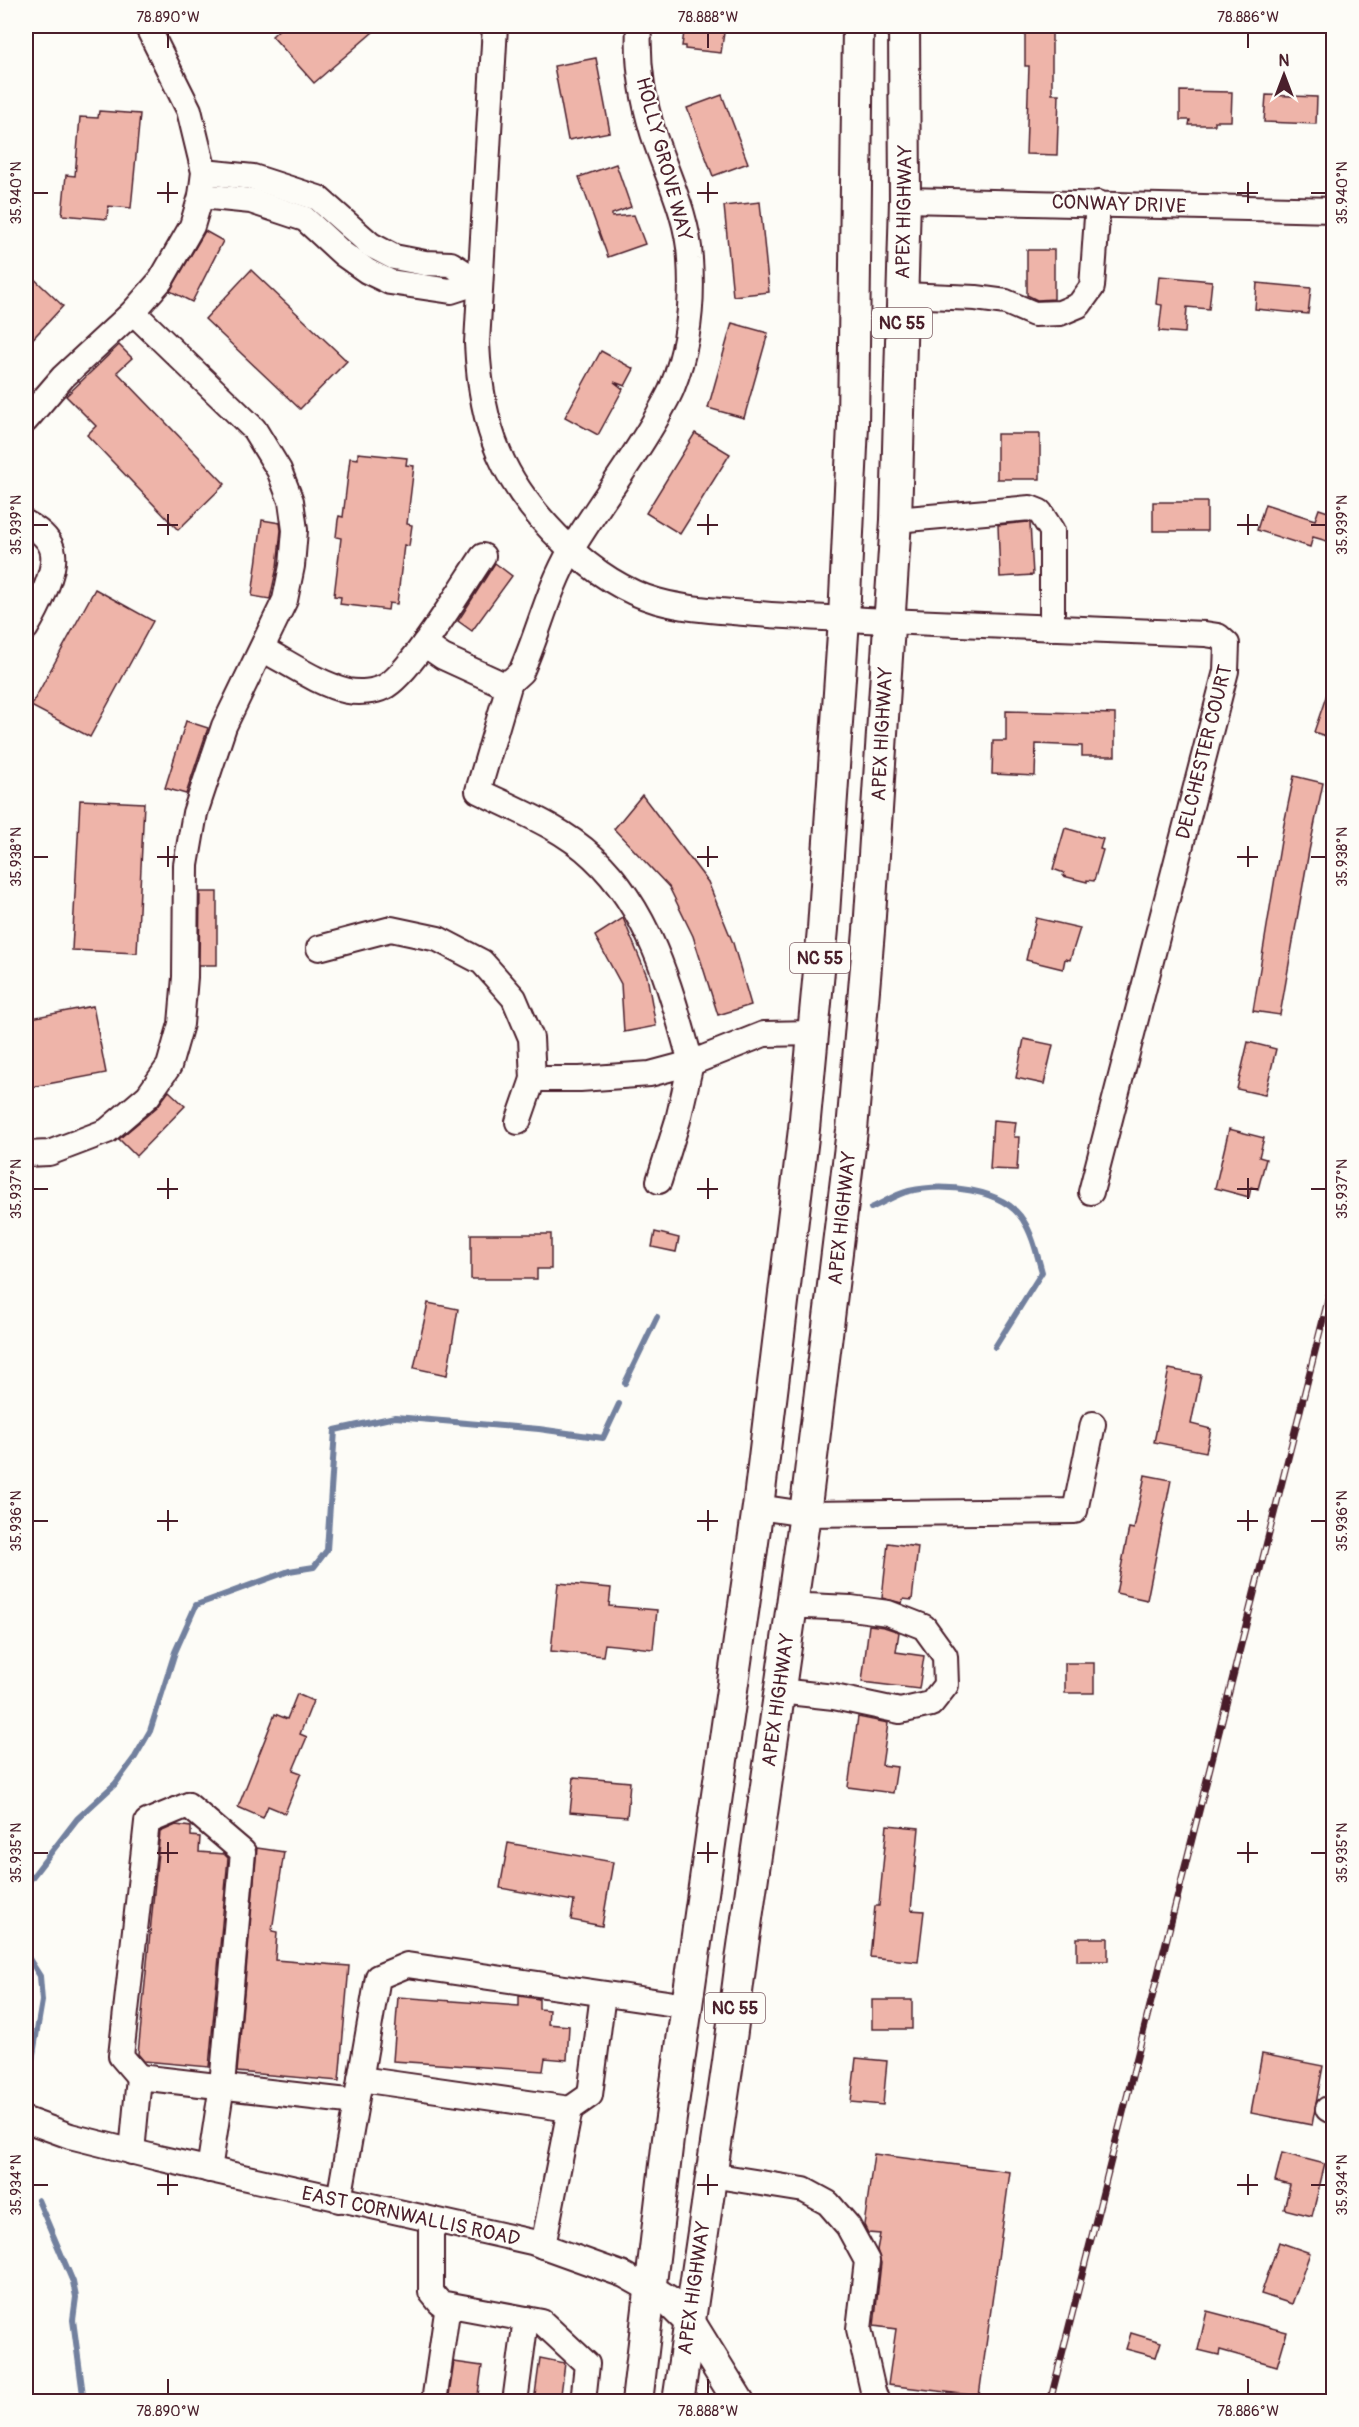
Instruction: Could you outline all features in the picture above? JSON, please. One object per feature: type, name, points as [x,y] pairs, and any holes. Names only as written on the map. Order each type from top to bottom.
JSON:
[{"type":"main road","name":"NC 55","points":[[637,2402],[668,2139],[758,1507],[785,1296],[824,918],[853,425],[858,26]]},
{"type":"main road","name":"APEX HIGHWAY","points":[[678,2402],[806,1514],[852,1130],[869,931],[888,621],[893,586],[905,200],[904,26]]},
{"type":"main road","name":"EAST CORNWALLIS ROAD","points":[[649,2289],[670,2302],[689,2321],[739,2402]]},
{"type":"street","name":"DELCHESTER COURT","points":[[495,26],[479,282],[477,343],[479,379],[490,430],[506,469],[518,490],[540,519],[571,550],[613,581],[656,601],[723,611],[843,619],[1205,634],[1218,636],[1227,644],[1226,671],[1091,1192]]},
{"type":"street","name":"HOLLY GROVE WAY","points":[[639,26],[638,52],[642,92],[653,133],[682,213],[690,256],[691,295],[686,338],[672,389],[643,443],[571,550],[551,590],[521,672],[510,682],[478,791],[555,830],[593,857],[624,893],[652,942],[671,993],[691,1063]]},
{"type":"street","points":[[26,420],[63,377],[133,312],[161,280],[192,226],[203,184],[189,110],[156,28]]},
{"type":"street","points":[[203,184],[305,219],[343,254],[367,271],[390,282],[451,291],[479,282]]},
{"type":"street","name":"CONWAY DRIVE","points":[[905,200],[1334,210]]},
{"type":"street","points":[[903,295],[976,298],[1006,302],[1034,314],[1060,313],[1079,305],[1092,287],[1098,203]]},
{"type":"street","points":[[26,1154],[49,1153],[107,1131],[148,1096],[169,1066],[181,1024],[185,977],[186,865],[195,813],[224,726],[285,600],[292,566],[294,521],[291,501],[279,470],[254,429],[133,312]]},
{"type":"street","points":[[896,520],[1030,508],[1040,512],[1052,531],[1052,628]]},
{"type":"street","points":[[26,523],[40,530],[53,552],[50,575],[26,628]]},
{"type":"street","points":[[262,649],[329,684],[349,691],[367,692],[386,687],[424,644],[483,556]]},
{"type":"street","points":[[424,644],[443,657],[485,678],[500,683],[510,682]]},
{"type":"street","points":[[319,948],[391,929],[438,939],[482,962],[514,998],[531,1038],[533,1079],[518,1122]]},
{"type":"street","points":[[533,1079],[580,1079],[650,1074],[691,1063],[764,1034],[813,1033]]},
{"type":"street","points":[[659,1181],[678,1120],[691,1063]]},
{"type":"street","points":[[758,1507],[806,1514],[1075,1511],[1093,1424]]},
{"type":"street","points":[[779,1691],[834,1697],[900,1712],[931,1704],[946,1684],[945,1656],[924,1627],[888,1612],[792,1603]]},
{"type":"street","points":[[209,2170],[222,2085],[243,1852],[188,1805],[147,1822],[121,2056],[139,2077],[222,2085],[358,2091],[570,2109],[590,2095],[603,1994]]},
{"type":"street","points":[[339,2200],[378,1977],[406,1965],[688,2006]]},
{"type":"street","points":[[132,2152],[139,2077]]},
{"type":"street","points":[[543,2246],[570,2109]]},
{"type":"street","name":"EAST CORNWALLIS ROAD","points":[[26,2120],[70,2136],[132,2152],[543,2246],[624,2275],[649,2289]]},
{"type":"street","points":[[711,2175],[804,2190],[828,2203],[848,2226],[867,2261],[859,2329],[877,2402]]},
{"type":"street","points":[[431,2221],[431,2292],[440,2303],[542,2322],[587,2364],[583,2402]]},
{"type":"street","points":[[434,2402],[448,2305]]},
{"type":"street","points":[[515,2402],[526,2319]]},
{"type":"building","points":[[283,26],[380,26],[314,83],[272,36]]},
{"type":"building","points":[[685,26],[725,26],[721,53],[685,49],[685,46],[682,46]]},
{"type":"building","points":[[1025,29],[1052,29],[1052,94],[1059,94],[1057,155],[1026,154],[1029,66],[1025,66]]},
{"type":"building","points":[[596,58],[610,132],[568,140],[554,66]]},
{"type":"building","points":[[1180,91],[1232,92],[1231,121],[1215,121],[1215,125],[1189,125],[1190,120],[1180,120]]},
{"type":"building","points":[[722,95],[748,163],[713,176],[687,108]]},
{"type":"building","points":[[1266,95],[1317,97],[1316,124],[1264,122]]},
{"type":"building","points":[[99,111],[140,114],[131,208],[108,206],[107,219],[62,215],[66,175],[75,176],[80,117],[98,118]]},
{"type":"building","points":[[616,164],[631,207],[612,214],[612,217],[634,215],[645,244],[608,257],[579,177]]},
{"type":"building","points":[[760,202],[769,292],[733,296],[724,206]]},
{"type":"building","points":[[205,231],[223,241],[192,302],[170,291]]},
{"type":"building","points":[[1027,250],[1054,250],[1054,299],[1037,300],[1027,295]]},
{"type":"building","points":[[251,270],[347,361],[300,409],[205,319]]},
{"type":"building","points":[[26,271],[63,306],[26,346]]},
{"type":"building","points":[[1159,276],[1212,281],[1209,309],[1187,307],[1185,333],[1159,331],[1162,305],[1156,304]]},
{"type":"building","points":[[1257,283],[1311,288],[1308,314],[1255,309]]},
{"type":"building","points":[[732,323],[768,333],[744,418],[708,408]]},
{"type":"building","points":[[119,345],[132,358],[117,372],[225,484],[178,530],[87,435],[96,426],[66,396]]},
{"type":"building","points":[[601,351],[634,369],[625,386],[614,382],[623,389],[598,435],[565,417]]},
{"type":"building","points":[[695,433],[730,454],[680,534],[646,513]]},
{"type":"building","points":[[997,434],[1040,434],[1040,479],[997,479]]},
{"type":"building","points":[[358,453],[407,458],[406,465],[414,466],[407,524],[412,525],[409,546],[404,545],[397,604],[389,603],[388,610],[340,604],[341,597],[334,596],[341,538],[336,537],[338,520],[339,516],[343,517],[350,458],[358,459]]},
{"type":"building","points":[[1153,502],[1207,502],[1207,531],[1153,531]]},
{"type":"building","points":[[1265,504],[1315,520],[1319,509],[1334,514],[1334,543],[1313,537],[1310,547],[1257,530]]},
{"type":"building","points":[[262,520],[280,523],[281,530],[277,567],[270,599],[252,596]]},
{"type":"building","points":[[1030,523],[1033,575],[1000,577],[998,525]]},
{"type":"building","points":[[495,563],[512,576],[472,631],[458,621]]},
{"type":"building","points":[[95,589],[153,621],[90,737],[31,706]]},
{"type":"building","points":[[1331,682],[1334,683],[1334,739],[1314,732]]},
{"type":"building","points":[[1006,711],[1115,714],[1115,756],[1082,756],[1082,746],[1036,744],[1035,776],[992,774],[993,741],[1006,741]]},
{"type":"building","points":[[186,721],[208,728],[186,794],[165,788]]},
{"type":"building","points":[[1294,776],[1323,783],[1280,1015],[1253,1011]]},
{"type":"building","points":[[642,795],[708,882],[733,943],[751,1005],[718,1015],[693,936],[669,887],[614,829]]},
{"type":"building","points":[[80,800],[144,803],[137,953],[72,950]]},
{"type":"building","points":[[1065,828],[1103,839],[1100,849],[1103,850],[1094,881],[1087,880],[1087,882],[1063,876],[1064,873],[1053,869]]},
{"type":"building","points":[[200,892],[217,892],[217,965],[199,965]]},
{"type":"building","points":[[623,918],[647,976],[656,1026],[624,1032],[621,984],[595,936]]},
{"type":"building","points":[[1036,918],[1080,928],[1070,960],[1065,959],[1063,969],[1026,960]]},
{"type":"building","points":[[93,1006],[106,1073],[26,1088],[26,1019]]},
{"type":"building","points":[[1024,1039],[1053,1045],[1044,1084],[1016,1078]]},
{"type":"building","points":[[1248,1042],[1276,1049],[1265,1095],[1237,1089]]},
{"type":"building","points":[[169,1091],[185,1106],[136,1156],[119,1139],[157,1107]]},
{"type":"building","points":[[993,1120],[1016,1122],[1014,1137],[1019,1137],[1017,1170],[990,1169]]},
{"type":"building","points":[[1229,1129],[1264,1138],[1259,1157],[1266,1159],[1258,1189],[1251,1187],[1249,1197],[1215,1188]]},
{"type":"building","points":[[655,1232],[679,1238],[676,1252],[652,1247]]},
{"type":"building","points":[[471,1234],[551,1234],[551,1269],[537,1269],[537,1279],[471,1279]]},
{"type":"building","points":[[428,1303],[458,1309],[447,1375],[414,1368]]},
{"type":"building","points":[[1169,1369],[1201,1375],[1191,1424],[1211,1429],[1206,1452],[1154,1442]]},
{"type":"building","points":[[1145,1475],[1171,1480],[1147,1600],[1116,1593],[1129,1528],[1134,1529]]},
{"type":"building","points":[[888,1543],[918,1547],[912,1600],[903,1599],[902,1603],[882,1598]]},
{"type":"building","points":[[558,1583],[611,1588],[609,1606],[657,1610],[653,1649],[605,1644],[603,1656],[551,1651]]},
{"type":"building","points":[[869,1625],[899,1632],[896,1652],[924,1656],[919,1689],[862,1682]]},
{"type":"building","points":[[1065,1663],[1094,1663],[1094,1693],[1065,1693]]},
{"type":"building","points":[[297,1694],[313,1701],[300,1734],[307,1737],[293,1770],[301,1773],[285,1813],[268,1806],[263,1818],[238,1807],[275,1714],[287,1719]]},
{"type":"building","points":[[858,1717],[888,1723],[882,1765],[897,1767],[893,1793],[848,1787]]},
{"type":"building","points":[[574,1777],[630,1782],[627,1817],[570,1812]]},
{"type":"building","points":[[176,1825],[191,1827],[191,1836],[200,1837],[199,1852],[224,1854],[228,1858],[209,2067],[144,2061],[138,2054],[160,1832]]},
{"type":"building","points":[[887,1825],[919,1828],[911,1910],[924,1911],[918,1962],[870,1957],[875,1906],[879,1906]]},
{"type":"building","points":[[508,1843],[613,1862],[602,1926],[571,1920],[574,1901],[500,1888]]},
{"type":"building","points":[[257,1848],[284,1852],[272,1931],[277,1932],[275,1960],[349,1966],[339,2081],[237,2072]]},
{"type":"building","points":[[1077,1938],[1108,1938],[1108,1961],[1077,1961]]},
{"type":"building","points":[[519,1996],[539,1999],[539,2009],[549,2010],[548,2024],[569,2026],[567,2060],[545,2058],[543,2071],[393,2061],[398,1997],[519,2006]]},
{"type":"building","points":[[872,2000],[912,2000],[912,2029],[872,2029]]},
{"type":"building","points":[[1262,2054],[1323,2066],[1312,2125],[1251,2113]]},
{"type":"building","points":[[856,2058],[887,2061],[883,2105],[851,2102]]},
{"type":"building","points":[[1282,2153],[1325,2164],[1312,2216],[1284,2209],[1290,2185],[1275,2181]]},
{"type":"building","points":[[874,2154],[1010,2172],[979,2396],[888,2385],[896,2329],[874,2326],[881,2263],[877,2250],[880,2234],[868,2233],[864,2225]]},
{"type":"building","points":[[1279,2242],[1310,2253],[1292,2304],[1261,2294]]},
{"type":"building","points":[[1207,2311],[1287,2332],[1277,2366],[1220,2350],[1219,2355],[1198,2350]]},
{"type":"building","points":[[1131,2333],[1161,2342],[1156,2357],[1126,2349]]},
{"type":"building","points":[[540,2358],[565,2363],[560,2402],[534,2402]]},
{"type":"building","points":[[454,2362],[482,2366],[477,2402],[448,2402]]},
{"type":"waterway","points":[[871,1208],[904,1192],[955,1188],[987,1195],[1014,1209],[1029,1232],[1042,1272],[995,1347]]},
{"type":"waterway","points":[[625,1383],[657,1317]]},
{"type":"waterway","points":[[26,1885],[77,1819],[115,1784],[135,1757],[150,1731],[175,1652],[196,1605],[289,1571],[314,1567],[327,1550],[335,1430],[395,1417],[539,1429],[603,1438],[619,1404]]},
{"type":"waterway","points":[[26,1954],[40,1976],[42,2001],[28,2084]]},
{"type":"waterway","points":[[38,2200],[73,2282],[76,2297],[73,2320],[84,2402]]},
{"type":"railway","points":[[1050,2402],[1334,1276]]}]
